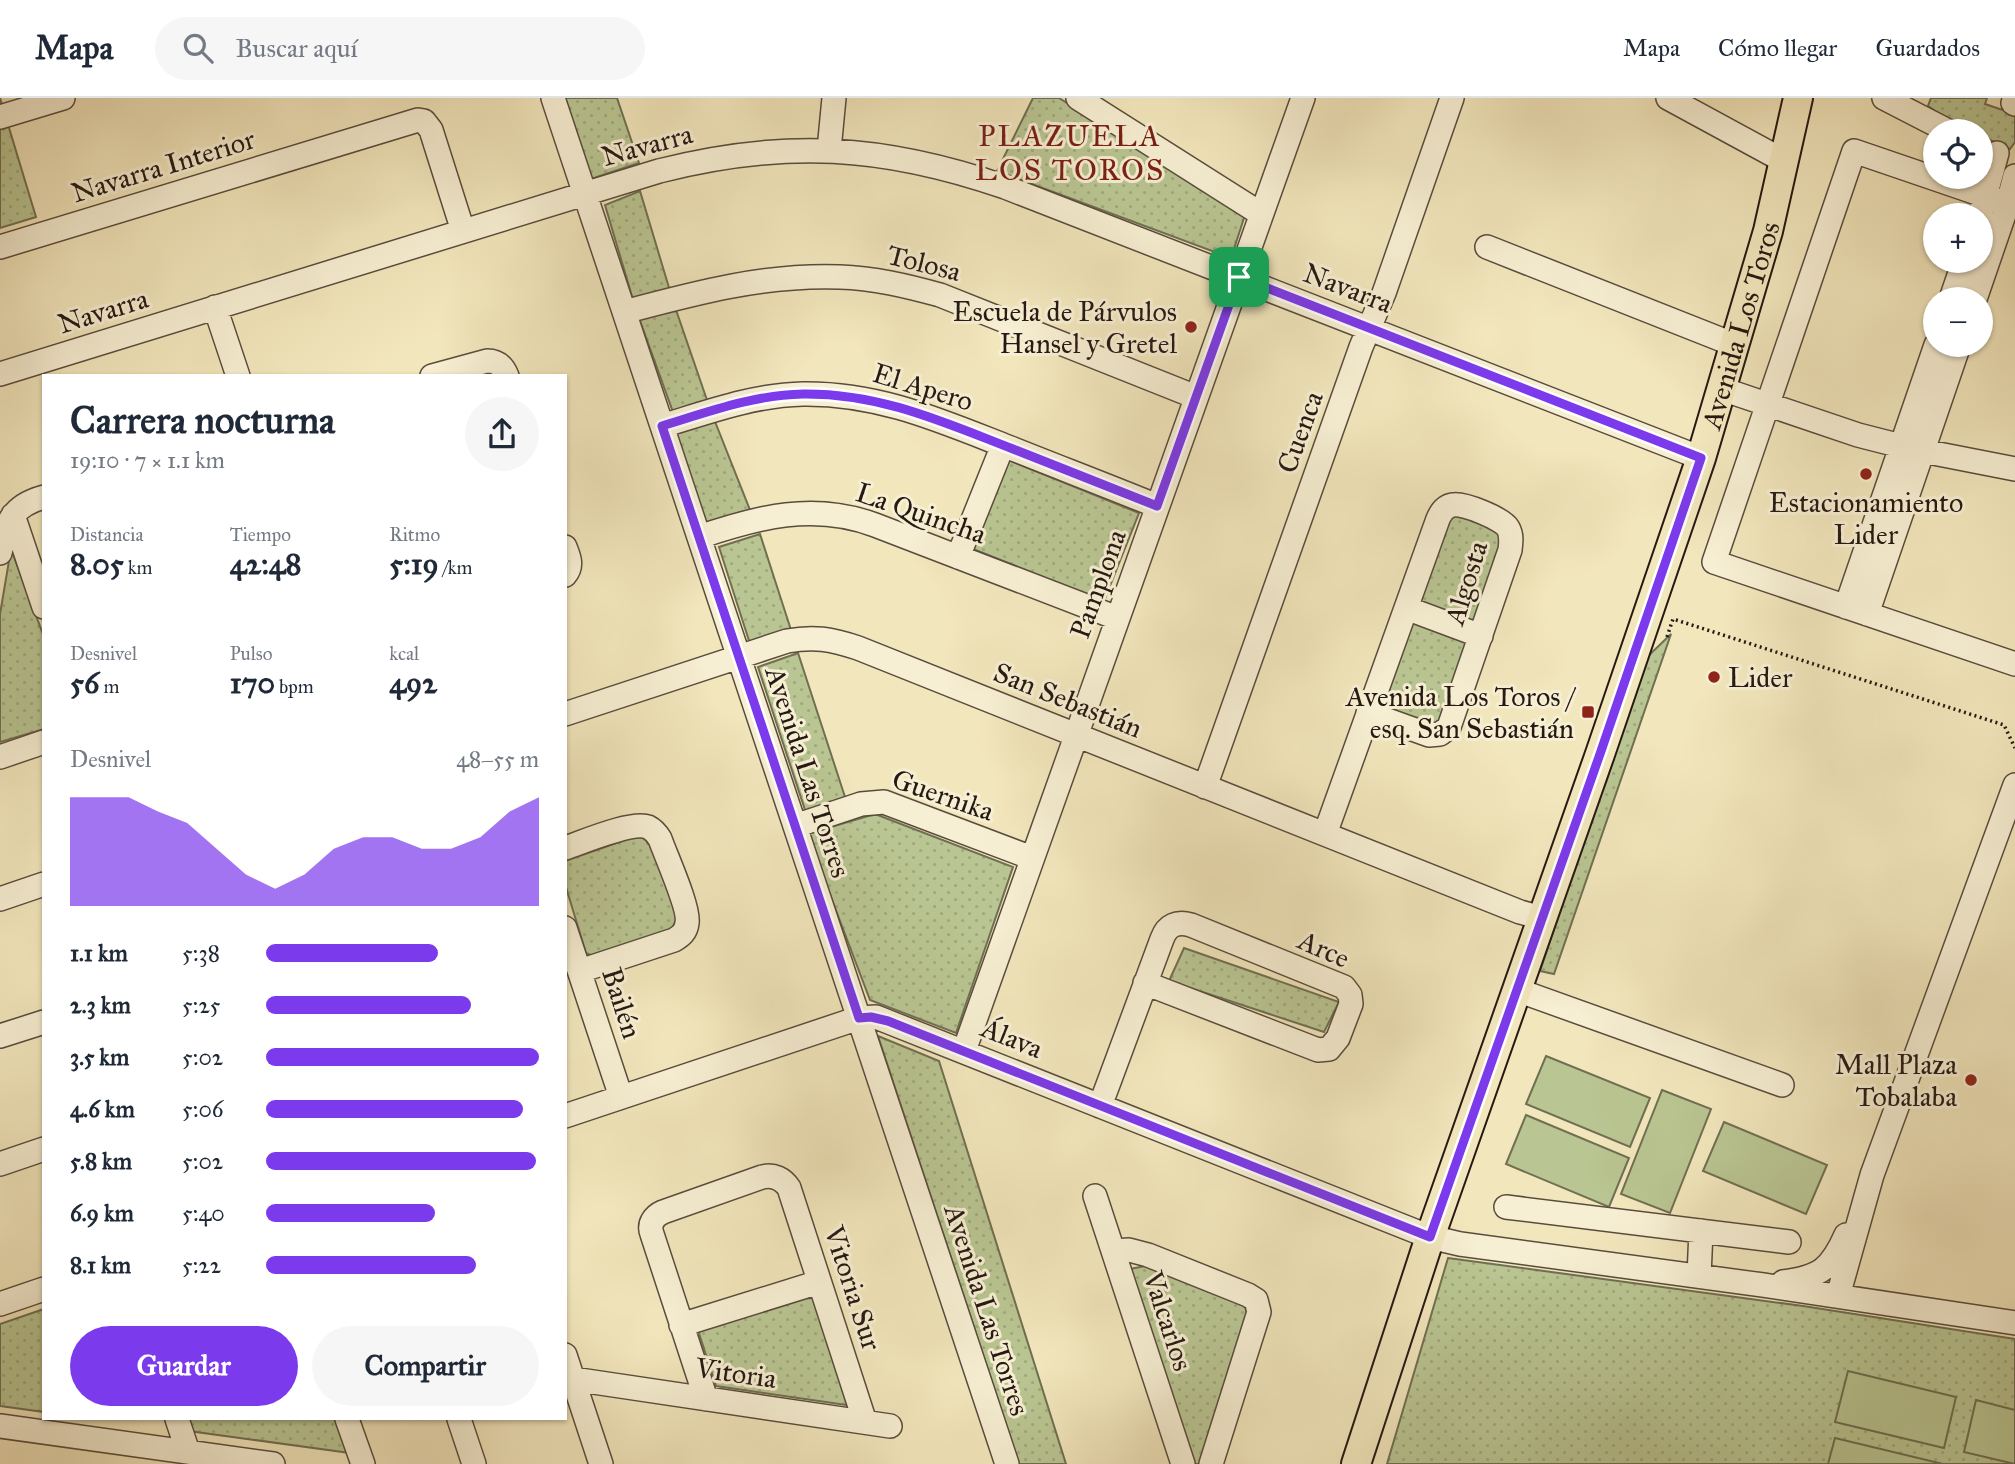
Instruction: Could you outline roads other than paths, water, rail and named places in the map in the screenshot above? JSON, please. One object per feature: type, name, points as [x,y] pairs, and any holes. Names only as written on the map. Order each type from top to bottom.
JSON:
[{"type":"main road","name":"Avenida Los Toros","points":[[1356,1464],[1430,1237],[1701,458],[1768,231],[1798,98]]},
{"type":"street","points":[[0,117],[63,98]]},
{"type":"street","name":"Avenida Las Torres","points":[[553,98],[1007,1464]]},
{"type":"street","points":[[829,150],[834,98]]},
{"type":"street","points":[[1078,98],[1261,214]]},
{"type":"street","name":"Pamplona","points":[[964,1051],[1303,98]]},
{"type":"street","name":"Cuenca","points":[[1205,787],[1452,98]]},
{"type":"street","points":[[1668,98],[1784,160]]},
{"type":"street","points":[[1884,98],[1925,119]]},
{"type":"street","points":[[2015,98],[2015,104]]},
{"type":"street","name":"Navarra Interior","points":[[0,247],[412,120],[424,121],[431,130],[463,231]]},
{"type":"street","name":"Navarra","points":[[0,374],[585,193],[703,160],[762,152],[829,150],[902,158],[973,176],[1701,458]]},
{"type":"street","points":[[1997,205],[1854,151],[1714,562],[2015,664]]},
{"type":"street","points":[[1978,287],[1997,205],[1998,153]]},
{"type":"street","points":[[1997,205],[2015,176]]},
{"type":"street","points":[[1487,247],[1735,345]]},
{"type":"street","name":"Tolosa","points":[[624,312],[713,289],[777,279],[831,277],[874,280],[940,295],[1196,397]]},
{"type":"street","points":[[215,307],[237,374]]},
{"type":"street","points":[[1912,449],[1933,357]]},
{"type":"street","points":[[1857,611],[1912,449],[1954,357]]},
{"type":"street","points":[[439,374],[492,361],[502,369]]},
{"type":"street","points":[[1722,389],[1858,435],[1912,449],[2015,469]]},
{"type":"street","name":"El Apero","points":[[662,426],[720,408],[761,399],[800,394],[853,397],[905,408],[1157,506]]},
{"type":"street","points":[[957,556],[1003,445]]},
{"type":"street","points":[[0,553],[5,530],[13,515],[25,504],[42,498]]},
{"type":"street","name":"Algosta","points":[[1325,834],[1368,713],[1406,608],[1437,519],[1444,509],[1460,505],[1502,521],[1510,531],[1511,543],[1452,722],[1445,731],[1429,735],[1368,713]]},
{"type":"street","name":"La Quincha","points":[[699,537],[777,516],[830,513],[860,519],[1117,618]]},
{"type":"street","points":[[13,515],[42,601]]},
{"type":"street","points":[[567,553],[570,563],[567,571]]},
{"type":"street","points":[[1406,608],[1481,636]]},
{"type":"street","name":"San Sebastián","points":[[567,713],[787,641],[830,639],[1520,912],[1542,918]]},
{"type":"street","points":[[0,757],[42,743]]},
{"type":"street","points":[[1763,1285],[1807,1279],[1828,1267],[1839,1252],[1872,1175],[2015,785]]},
{"type":"street","name":"Guernika","points":[[795,826],[861,804],[884,802],[1032,858]]},
{"type":"street","points":[[567,847],[631,826],[639,825],[653,830],[660,839],[687,919],[682,934],[674,940],[580,971]]},
{"type":"street","points":[[0,899],[42,885]]},
{"type":"street","name":"Arce","points":[[1100,1105],[1164,933],[1172,925],[1185,923],[1344,987],[1350,995],[1351,1004],[1336,1042],[1329,1049],[1318,1050],[1146,983]]},
{"type":"street","name":"Bailén","points":[[567,934],[621,1097]]},
{"type":"street","points":[[1517,990],[1782,1085]]},
{"type":"street","name":"Álava","points":[[567,1115],[859,1018],[882,1018],[1430,1237],[1460,1244],[1763,1285],[2015,1323]]},
{"type":"street","points":[[0,1037],[42,1023]]},
{"type":"street","points":[[0,1164],[42,1150]]},
{"type":"street","points":[[1838,1296],[1872,1175]]},
{"type":"street","name":"Vitoria Sur","points":[[681,1325],[650,1230],[652,1221],[658,1214],[762,1177],[777,1177],[789,1188],[865,1422]]},
{"type":"street","name":"Valcarlos","points":[[1095,1196],[1183,1464]]},
{"type":"street","points":[[1506,1208],[1788,1242]]},
{"type":"street","points":[[1699,1276],[1701,1231]]},
{"type":"street","points":[[1114,1251],[1129,1250],[1149,1255],[1248,1295],[1258,1304],[1259,1312],[1211,1464]]},
{"type":"street","points":[[706,1399],[681,1325],[819,1282]]},
{"type":"street","points":[[0,1304],[42,1290]]},
{"type":"street","points":[[567,1361],[601,1464]]},
{"type":"street","name":"Vitoria","points":[[573,1379],[890,1426]]},
{"type":"street","points":[[177,1420],[188,1452]]},
{"type":"street","points":[[347,1420],[363,1464]]},
{"type":"street","points":[[459,1420],[474,1464]]},
{"type":"street","points":[[0,1426],[273,1464]]},
{"type":"place","name":"Escuela de Párvulos Hansel y Gretel","points":[[1191,327]]},
{"type":"place","name":"Estacionamiento Lider","points":[[1866,474]]},
{"type":"place","name":"Lider","points":[[1714,677]]},
{"type":"place","name":"Avenida Los Toros / esq. San Sebastián","points":[[1588,712]]},
{"type":"place","name":"Mall Plaza Tobalaba","points":[[1971,1080]]},
{"type":"district","name":"PLAZUELA LOS TOROS","points":[[1070,153]]}]
